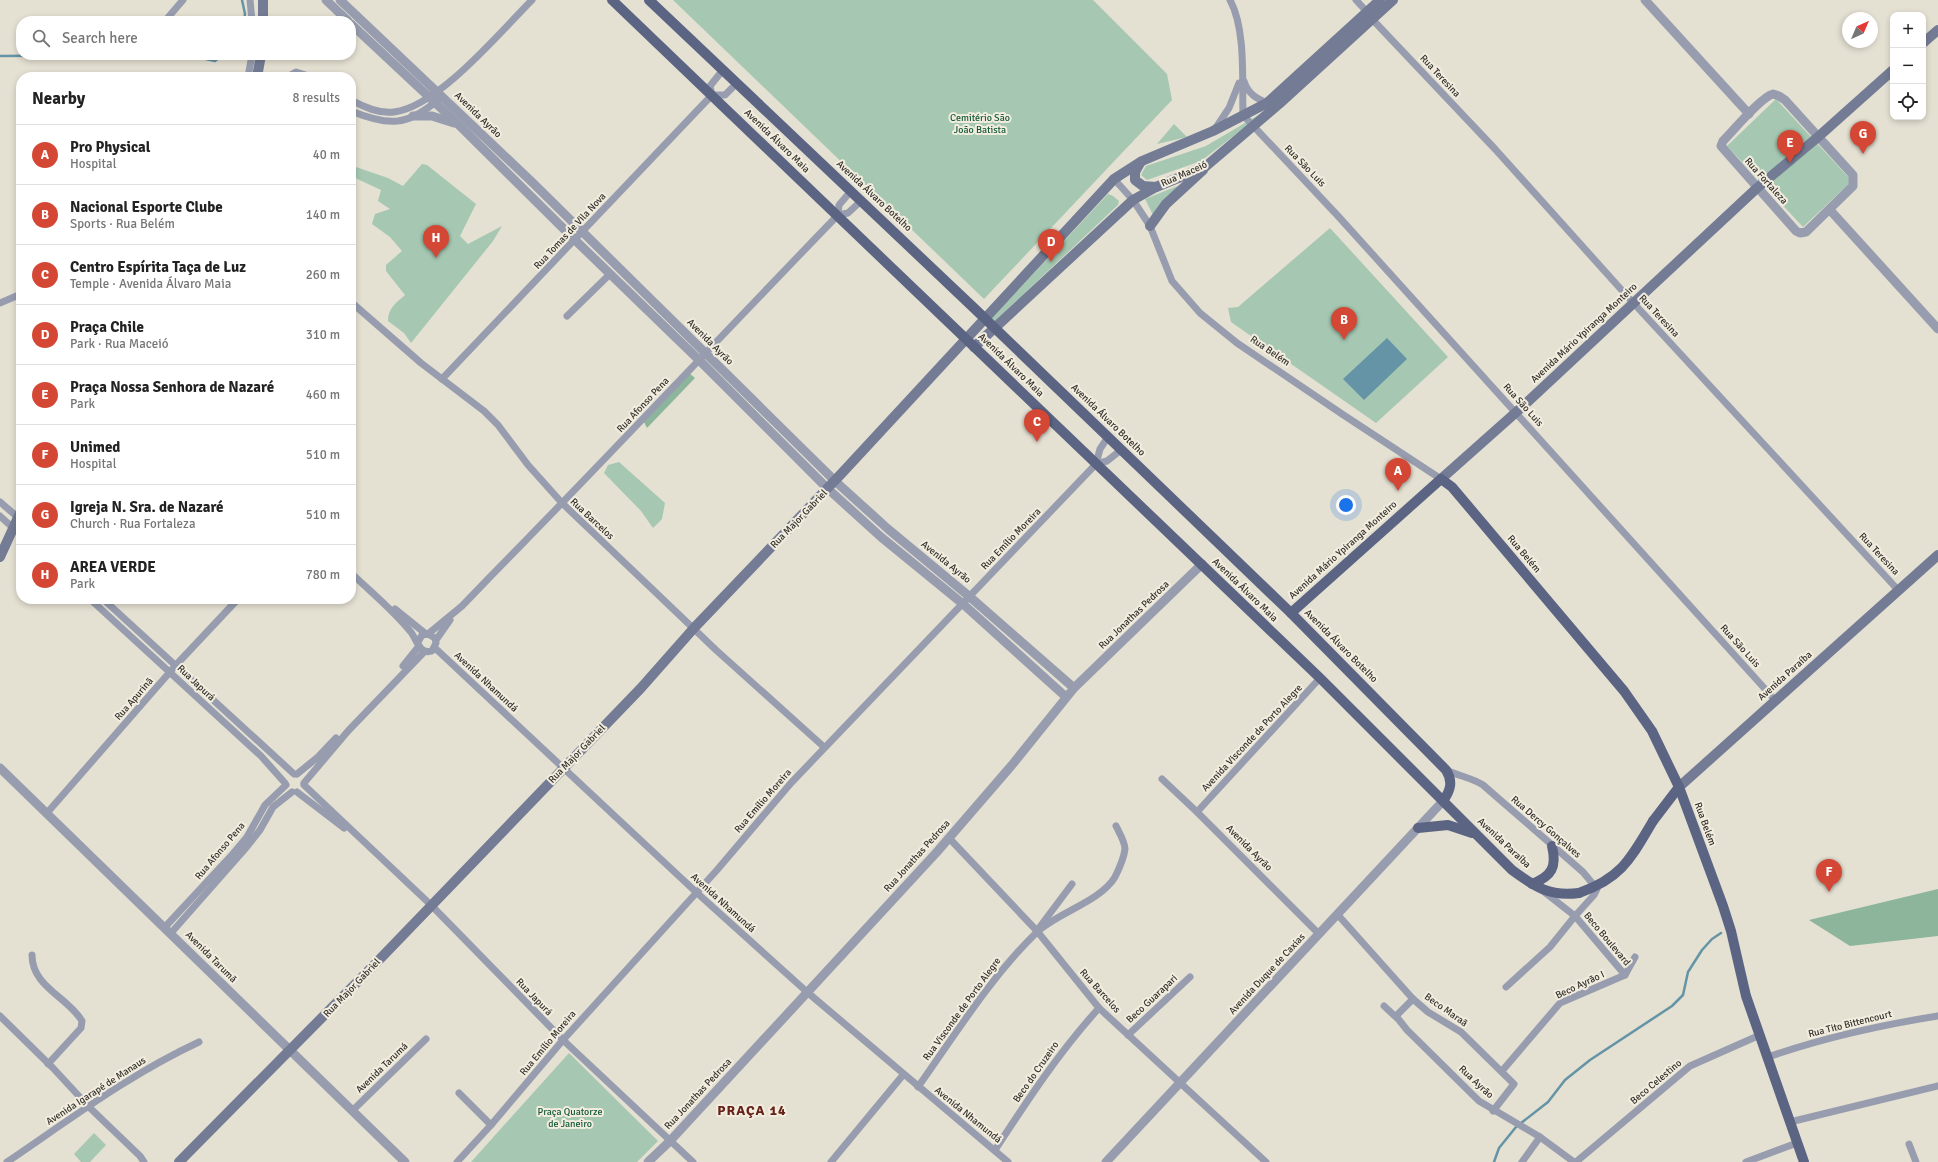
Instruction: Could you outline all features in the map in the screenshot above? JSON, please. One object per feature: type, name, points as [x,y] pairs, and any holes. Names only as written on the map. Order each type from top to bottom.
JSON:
[{"type":"main road","points":[[263,0],[263,16]]},
{"type":"main road","name":"Avenida Álvaro Maia","points":[[612,0],[1202,564],[1443,800]]},
{"type":"main road","points":[[649,0],[722,71]]},
{"type":"main road","name":"Rua Maceió","points":[[974,347],[1133,200],[1156,187],[1205,167],[1253,126],[1370,15],[1380,0]]},
{"type":"main road","name":"Rua Maceió","points":[[966,339],[1114,179],[1142,161],[1213,132],[1267,103],[1370,15],[1393,0]]},
{"type":"main road","points":[[1926,40],[1938,30]]},
{"type":"main road","points":[[258,72],[260,60]]},
{"type":"main road","name":"Avenida Álvaro Botelho","points":[[722,71],[985,318],[1291,613],[1446,770]]},
{"type":"main road","name":"Avenida Mário Ypiranga Monteiro","points":[[1291,613],[1516,412],[1757,188],[1818,137],[1890,73]]},
{"type":"main road","points":[[1142,161],[1135,172],[1135,180],[1143,186],[1156,187]]},
{"type":"main road","points":[[1150,226],[1166,204],[1205,167]]},
{"type":"main road","name":"Rua Major Gabriel","points":[[179,1162],[290,1051],[641,688],[694,628],[966,339]]},
{"type":"main road","name":"Rua Belém","points":[[1441,478],[1452,487],[1624,691],[1652,731],[1679,787],[1723,906],[1746,996],[1804,1162]]},
{"type":"main road","points":[[0,557],[16,523]]},
{"type":"main road","name":"Avenida Paraíba","points":[[1443,800],[1512,870],[1542,890],[1566,894],[1579,893],[1607,881],[1619,872],[1629,860],[1653,821],[1679,787],[1938,555]]},
{"type":"main road","points":[[1443,800],[1451,787],[1451,780],[1446,770]]},
{"type":"main road","points":[[1418,828],[1448,825],[1467,831],[1478,837]]},
{"type":"main road","points":[[1532,884],[1545,878],[1551,872],[1554,865],[1555,856],[1552,846]]},
{"type":"street","points":[[170,16],[183,0]]},
{"type":"street","points":[[250,0],[252,16]]},
{"type":"street","points":[[326,0],[343,16]]},
{"type":"street","name":"Avenida Ayrão","points":[[340,0],[440,93],[582,232],[702,356],[831,484],[881,537],[963,604],[1066,697]]},
{"type":"street","points":[[413,116],[440,93],[532,0]]},
{"type":"street","points":[[1230,0],[1238,20],[1240,35],[1243,115]]},
{"type":"street","name":"Rua Teresina","points":[[1356,0],[1495,149],[1634,303],[1899,591]]},
{"type":"street","points":[[1645,0],[1749,114]]},
{"type":"street","name":"Avenida Ayrão","points":[[356,29],[458,124],[574,240],[702,356]]},
{"type":"street","points":[[249,72],[251,60]]},
{"type":"street","name":"Rua Tomas de Vila Nova","points":[[442,379],[712,95],[710,86],[722,71]]},
{"type":"street","points":[[1241,74],[1249,92],[1254,97],[1267,103]]},
{"type":"street","points":[[1213,132],[1235,98],[1241,74]]},
{"type":"street","points":[[712,95],[725,95],[736,84]]},
{"type":"street","name":"Rua Fortaleza","points":[[1770,95],[1779,96],[1818,137],[1853,175],[1853,186],[1806,232],[1800,233],[1757,188],[1720,144],[1770,95]]},
{"type":"street","points":[[356,102],[383,113],[396,112],[432,100]]},
{"type":"street","points":[[356,113],[383,122],[394,122],[413,116],[440,118],[458,124]]},
{"type":"street","name":"Rua São Luis","points":[[1243,115],[1338,216],[1775,700]]},
{"type":"street","name":"Rua Belém","points":[[1114,179],[1133,200],[1150,226],[1172,282],[1195,308],[1218,329],[1342,414],[1441,478]]},
{"type":"street","name":"Rua Afonso Pena","points":[[838,216],[839,205],[851,191]]},
{"type":"street","name":"Rua Afonso Pena","points":[[427,634],[462,606],[647,416],[702,356],[838,216],[848,214],[861,201]]},
{"type":"street","points":[[1830,210],[1938,329]]},
{"type":"street","points":[[567,316],[610,274]]},
{"type":"street","points":[[0,303],[16,296]]},
{"type":"street","name":"Rua Barcelos","points":[[356,306],[442,379],[470,400],[498,425],[528,465],[562,503],[694,628],[824,747]]},
{"type":"street","name":"Rua Emílio Moreira","points":[[456,1162],[492,1125],[562,1040],[696,892],[778,797],[824,747],[970,597],[1096,464],[1100,449],[1108,437]]},
{"type":"street","name":"Rua Emílio Moreira","points":[[1096,464],[1107,462],[1121,450]]},
{"type":"street","name":"Avenida Ayrão","points":[[831,484],[970,597],[1074,688]]},
{"type":"street","points":[[0,502],[16,513]]},
{"type":"street","points":[[0,516],[16,531]]},
{"type":"street","points":[[881,537],[888,529]]},
{"type":"street","name":"Rua Jonathas Pedrosa","points":[[648,1162],[670,1141],[949,838],[1012,765],[1074,688],[1202,564]]},
{"type":"street","points":[[356,572],[399,612],[427,634],[433,636],[436,644],[432,651],[424,652],[395,678],[333,742],[295,774],[288,776],[286,784],[295,792],[304,784],[395,678],[419,644],[419,638],[427,634]]},
{"type":"street","points":[[356,578],[404,624],[424,652]]},
{"type":"street","name":"Rua Japurá","points":[[95,604],[261,756],[286,784]]},
{"type":"street","name":"Rua Japurá","points":[[109,604],[176,665],[264,749],[295,774]]},
{"type":"street","name":"Rua Apurinã","points":[[47,813],[176,665],[233,604]]},
{"type":"street","name":"Rua Afonso Pena","points":[[436,644],[462,606]]},
{"type":"street","name":"Avenida Nhamundá","points":[[436,644],[563,768],[806,992],[1008,1162]]},
{"type":"street","name":"Avenida Visconde de Porto Alegre","points":[[1198,812],[1320,678]]},
{"type":"street","name":"Avenida Tarumã","points":[[0,768],[405,1162]]},
{"type":"street","name":"Rua Dercy Gonçalves","points":[[1446,770],[1473,779],[1483,785],[1583,872],[1594,884],[1596,889],[1594,896],[1575,916]]},
{"type":"street","points":[[295,774],[302,777],[304,784]]},
{"type":"street","name":"Avenida Ayrão","points":[[1162,779],[1198,812],[1319,934]]},
{"type":"street","name":"Rua Afonso Pena","points":[[249,839],[265,805],[286,784]]},
{"type":"street","name":"Rua Japurá","points":[[304,784],[364,843],[431,905],[562,1040],[693,1162]]},
{"type":"street","name":"Rua Afonso Pena","points":[[168,930],[249,839],[273,807],[295,792]]},
{"type":"street","name":"Rua Japurá","points":[[295,792],[364,843]]},
{"type":"street","name":"Avenida Duque de Caxias","points":[[1106,1162],[1338,915],[1443,800]]},
{"type":"street","name":"Rua Visconde de Porto Alegre","points":[[918,1087],[986,991],[1037,931],[1107,886],[1114,878],[1120,867],[1125,848],[1116,826]]},
{"type":"street","name":"Rua Barcelos","points":[[949,838],[1037,931],[1099,1008],[1181,1083],[1262,1161]]},
{"type":"street","points":[[1037,931],[1072,884]]},
{"type":"street","name":"Beco Boulevard","points":[[1542,890],[1575,916],[1624,975]]},
{"type":"street","name":"Beco Maraã","points":[[1338,915],[1413,999],[1428,1012],[1461,1032],[1514,1084],[1493,1111]]},
{"type":"street","name":"Beco Boulevard","points":[[1506,987],[1550,947],[1575,916]]},
{"type":"street","points":[[32,956],[32,963],[38,976],[82,1021],[81,1028],[48,1064]]},
{"type":"street","points":[[1624,975],[1635,957]]},
{"type":"street","name":"Beco Ayrão I","points":[[1502,1071],[1560,1003],[1624,975]]},
{"type":"street","name":"Beco Guarapari","points":[[1128,1035],[1190,977]]},
{"type":"street","points":[[1396,1018],[1413,999]]},
{"type":"street","name":"Rua Ayrão","points":[[1384,1006],[1479,1101],[1493,1111],[1540,1137],[1575,1162]]},
{"type":"street","name":"Beco do Cruzeiro","points":[[995,1150],[1044,1076],[1074,1035],[1099,1008]]},
{"type":"street","points":[[0,1016],[89,1107],[132,1147],[144,1162]]},
{"type":"street","name":"Rua Tito Bittencourt","points":[[1768,1057],[1820,1041],[1938,1016]]},
{"type":"street","name":"Beco Celestino","points":[[1575,1162],[1690,1066],[1760,1035]]},
{"type":"street","name":"Avenida Tarumá","points":[[352,1111],[426,1039]]},
{"type":"street","name":"Avenida Igarapé de Manaus","points":[[6,1162],[89,1107],[128,1079],[164,1058],[199,1042]]},
{"type":"street","points":[[831,1162],[903,1075]]},
{"type":"street","points":[[1790,1122],[1938,1086]]},
{"type":"street","points":[[459,1093],[492,1125]]},
{"type":"street","points":[[1522,1162],[1540,1137]]},
{"type":"street","points":[[1746,1162],[1798,1143]]},
{"type":"street","points":[[1909,1144],[1916,1162]]},
{"type":"green space","name":"Cemitério São João Batista","points":[[673,0],[1093,0],[1167,74],[1172,100],[984,299]]},
{"type":"green space","points":[[1776,99],[1852,181],[1803,227],[1727,146]]},
{"type":"green space","points":[[1267,110],[1201,161],[1147,180],[1141,175],[1146,166],[1206,146]]},
{"type":"green space","points":[[1174,124],[1187,137],[1157,144]]},
{"type":"green space","points":[[422,164],[427,165],[476,204],[460,236],[468,244],[502,226],[493,241],[411,343],[404,333],[388,321],[388,316],[391,309],[405,295],[386,271],[386,265],[402,251],[390,237],[372,224],[375,214],[390,209],[378,201],[381,190],[356,178],[356,167],[388,178],[403,186]]},
{"type":"green space","points":[[1185,183],[1153,215],[1145,199]]},
{"type":"green space","points":[[1108,194],[1119,201],[1118,205],[994,322],[991,319]]},
{"type":"green space","points":[[1330,228],[1448,357],[1376,423],[1231,322],[1228,308],[1238,307]]},
{"type":"green space","points":[[689,373],[695,378],[647,428],[644,422]]},
{"type":"green space","points":[[619,462],[665,503],[662,519],[653,528],[641,511],[604,473],[608,465]]},
{"type":"green space","points":[[1938,889],[1938,936],[1850,946],[1809,920]]},
{"type":"green space","name":"Praça Quatorze de Janeiro","points":[[569,1053],[658,1141],[637,1162],[471,1162]]},
{"type":"green space","points":[[94,1133],[106,1145],[90,1162],[81,1162],[74,1154]]},
{"type":"water","points":[[1387,338],[1407,359],[1364,400],[1343,379]]},
{"type":"waterway","points":[[242,0],[245,16]]},
{"type":"waterway","points":[[0,56],[16,56]]},
{"type":"waterway","points":[[210,60],[216,60]]},
{"type":"waterway","points":[[1494,1162],[1499,1148],[1516,1127],[1548,1102],[1565,1080],[1590,1060],[1672,1006],[1683,995],[1688,972],[1702,950],[1712,939],[1721,933]]},
{"type":"place","name":"Igreja N. Sra. de Nazaré","points":[[1863,154]]},
{"type":"place","name":"Praça Nossa Senhora de Nazaré","points":[[1790,163]]},
{"type":"place","name":"AREA VERDE","points":[[436,258]]},
{"type":"place","name":"Praça Chile","points":[[1051,262]]},
{"type":"place","name":"Nacional Esporte Clube","points":[[1344,340]]},
{"type":"place","name":"Centro Espírita Taça de Luz","points":[[1037,442]]},
{"type":"place","name":"Pro Physical","points":[[1398,491]]},
{"type":"place","name":"Unimed","points":[[1829,892]]},
{"type":"district","name":"PRAÇA 14","points":[[752,1110]]}]
